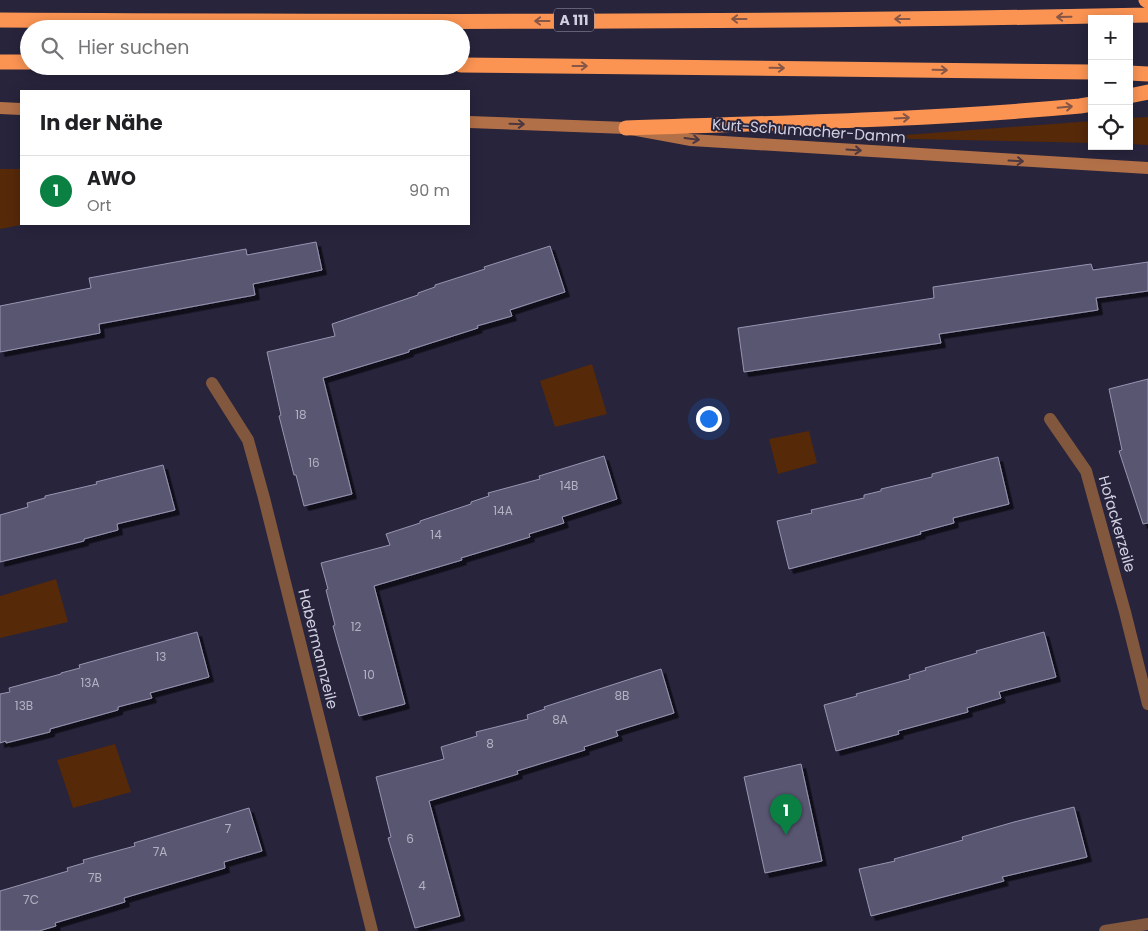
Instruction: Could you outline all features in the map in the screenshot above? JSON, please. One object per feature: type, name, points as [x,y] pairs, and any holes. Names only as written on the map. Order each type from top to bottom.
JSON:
[{"type":"highway","name":"A 111","points":[[470,21],[994,18],[1148,15]]},
{"type":"highway","name":"A 111","points":[[0,20],[20,20]]},
{"type":"highway","points":[[0,62],[20,62]]},
{"type":"highway","points":[[470,65],[1088,72]]},
{"type":"highway","points":[[1133,73],[1148,74]]},
{"type":"highway","points":[[1133,95],[1148,92]]},
{"type":"highway","points":[[626,128],[841,121],[1000,113],[1088,104]]},
{"type":"main road","points":[[0,108],[20,109]]},
{"type":"main road","name":"Kurt-Schumacher-Damm","points":[[470,122],[626,128],[691,140],[1148,168]]},
{"type":"street","name":"Habermannzeile","points":[[212,383],[248,440],[253,457],[372,931]]},
{"type":"street","name":"Hofackerzeile","points":[[1050,419],[1086,471],[1148,704]]},
{"type":"street","points":[[1105,931],[1148,924]]},
{"type":"shaded area","points":[[1148,117],[1148,145],[1133,144],[1133,118]]},
{"type":"shaded area","points":[[1088,121],[1088,143],[865,138]]},
{"type":"shaded area","points":[[0,169],[20,169],[21,225],[0,229]]},
{"type":"shaded area","points":[[592,364],[607,414],[555,427],[540,381]]},
{"type":"shaded area","points":[[809,431],[817,463],[778,474],[769,439]]},
{"type":"shaded area","points":[[56,579],[68,622],[0,638],[0,596]]},
{"type":"shaded area","points":[[115,744],[131,792],[73,808],[57,760]]},
{"type":"building","points":[[316,242],[322,270],[253,284],[255,295],[99,324],[100,333],[0,352],[0,306],[91,288],[89,278],[246,249],[247,255]]},
{"type":"building","points":[[550,246],[565,292],[510,310],[512,316],[477,326],[478,328],[409,350],[409,352],[323,378],[352,494],[304,506],[279,416],[281,415],[267,352],[335,336],[332,324],[418,295],[418,293],[435,287],[435,285],[485,269],[484,267]]},
{"type":"building","points":[[1148,262],[1148,291],[1096,298],[1098,310],[939,334],[941,343],[744,372],[738,328],[934,298],[933,287],[1091,264],[1093,270]]},
{"type":"building","points":[[1148,379],[1148,523],[1143,524],[1119,451],[1122,450],[1109,389]]},
{"type":"building","points":[[604,456],[617,499],[562,517],[564,523],[529,534],[530,537],[461,558],[462,560],[374,586],[405,704],[359,716],[333,626],[335,625],[321,563],[390,545],[386,534],[471,504],[471,502],[489,496],[488,493],[540,479],[539,476]]},
{"type":"building","points":[[998,457],[1009,504],[953,518],[954,523],[920,532],[921,534],[789,569],[777,521],[812,513],[811,510],[864,498],[864,495],[881,491],[881,489],[932,477],[932,474]]},
{"type":"building","points":[[163,465],[175,510],[117,524],[118,530],[84,539],[84,541],[0,562],[0,515],[28,507],[27,503],[45,498],[45,496],[97,484],[96,482]]},
{"type":"building","points":[[197,632],[209,677],[150,693],[152,698],[118,707],[118,710],[50,729],[50,732],[0,743],[0,694],[10,692],[9,688],[80,668],[79,665]]},
{"type":"building","points":[[1044,632],[1056,677],[999,692],[1001,698],[967,708],[968,712],[898,731],[899,734],[836,751],[824,705],[910,679],[909,675],[926,670],[925,668],[977,653],[976,651]]},
{"type":"building","points":[[661,669],[674,713],[616,731],[618,736],[584,747],[585,750],[517,771],[518,774],[429,801],[460,916],[415,928],[388,838],[391,837],[376,777],[444,759],[441,747],[477,736],[476,732],[528,719],[527,715],[545,709],[544,707]]},
{"type":"building","points":[[801,764],[822,861],[765,873],[744,777]]},
{"type":"building","points":[[1074,807],[1087,857],[1002,877],[1004,881],[871,916],[859,869],[895,861],[894,859],[963,840],[962,837]]},
{"type":"building","points":[[249,808],[262,851],[224,862],[225,868],[124,898],[125,902],[55,923],[56,926],[39,931],[0,931],[0,891],[68,871],[67,868],[84,863],[83,860],[135,846],[134,843]]},
{"type":"place","name":"AWO","points":[[786,835]]}]
